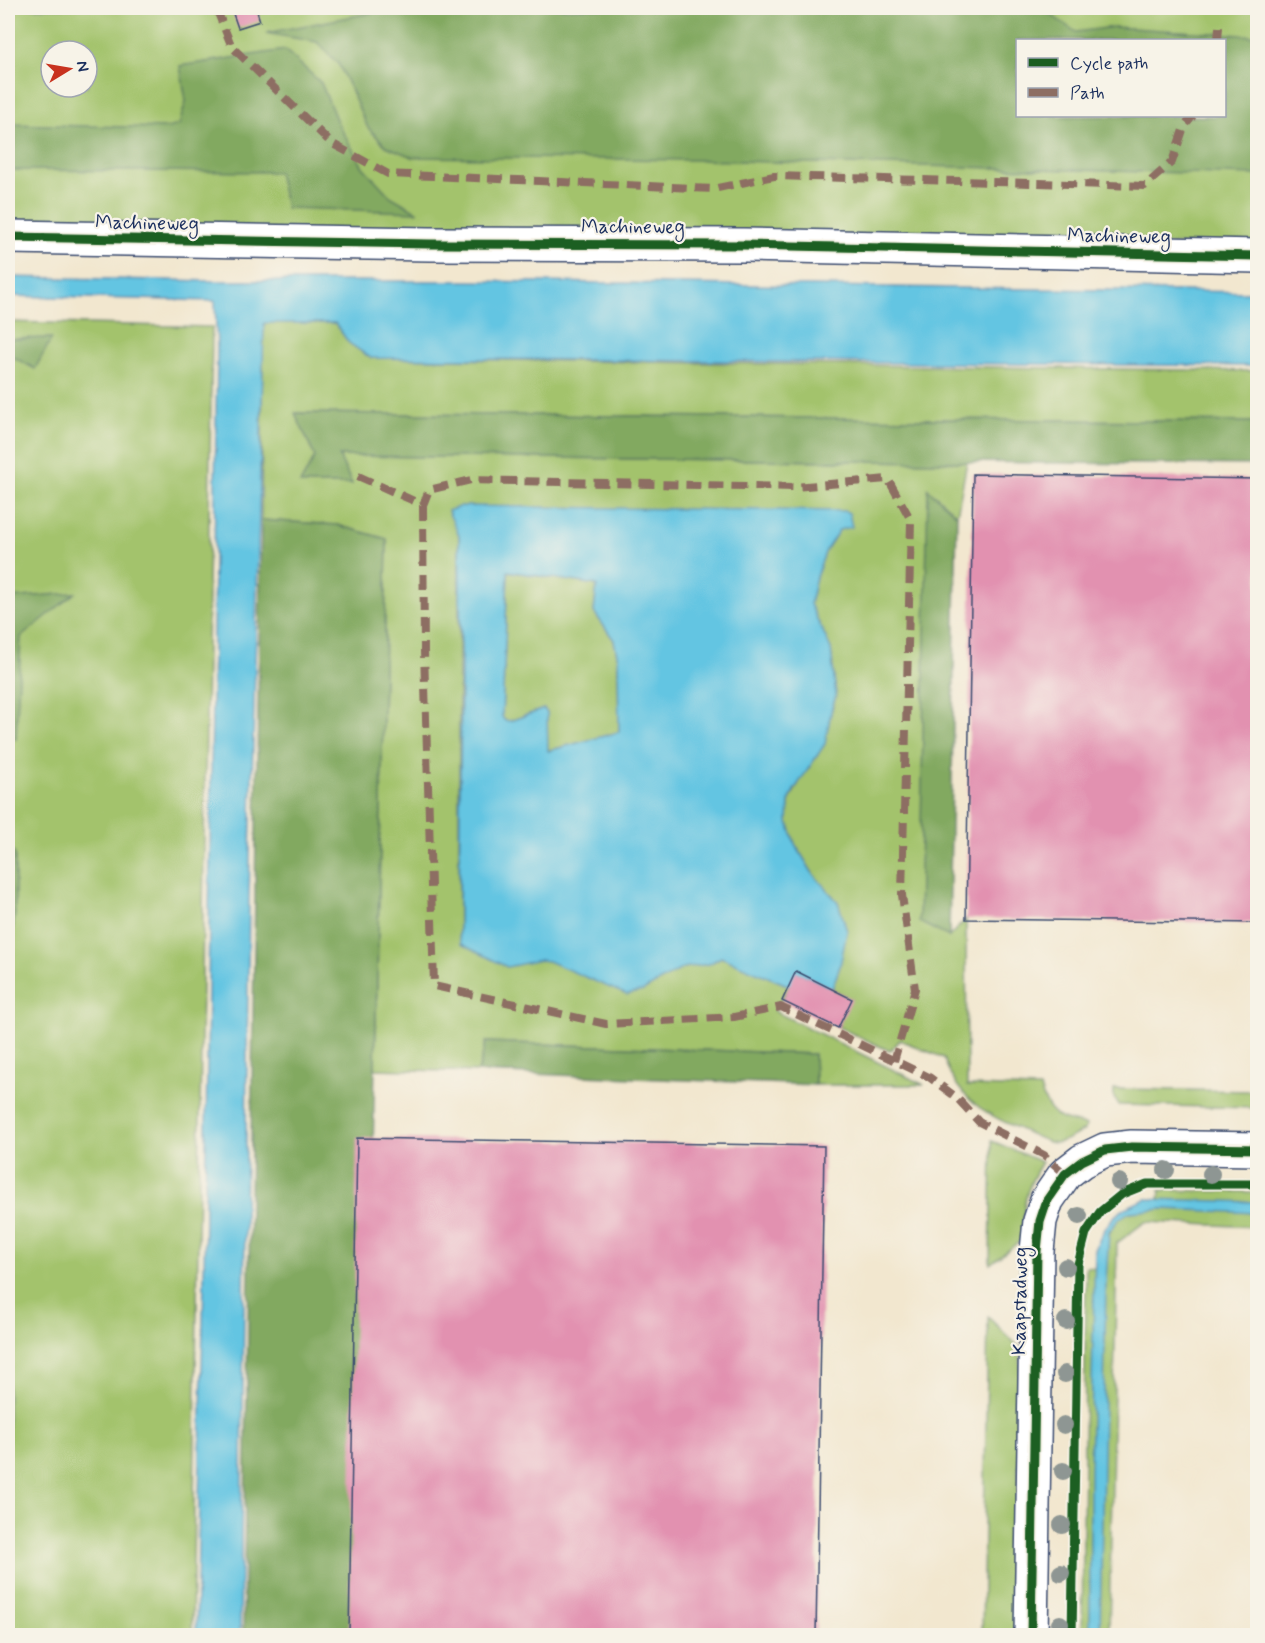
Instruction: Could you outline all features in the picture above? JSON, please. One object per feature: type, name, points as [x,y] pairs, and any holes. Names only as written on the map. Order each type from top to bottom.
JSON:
[{"type":"street","name":"Machineweg","points":[[8,237],[430,244],[756,245],[1257,256]]},
{"type":"street","name":"Kaapstadweg","points":[[1031,1635],[1037,1251],[1040,1221],[1047,1200],[1065,1174],[1082,1161],[1105,1150],[1132,1147],[1257,1149]]},
{"type":"green space","points":[[8,8],[1257,8],[1257,246],[8,226]]},
{"type":"green space","points":[[396,8],[1041,8],[1076,32],[1114,27],[1257,36],[1257,175],[700,160],[412,157],[386,146],[368,128],[339,65],[317,42],[266,33]]},
{"type":"green space","points":[[285,50],[321,83],[338,124],[363,167],[390,196],[418,212],[286,208],[278,172],[8,170],[8,124],[167,128],[179,125],[186,101],[180,66]]},
{"type":"green space","points":[[8,322],[212,327],[192,1635],[8,1636]]},
{"type":"green space","points":[[263,322],[335,323],[349,343],[371,358],[1257,371],[1257,422],[296,413],[315,457],[300,484],[352,484],[339,456],[967,462],[957,515],[928,489],[949,937],[966,919],[967,1086],[1040,1088],[1051,1111],[1068,1121],[1086,1125],[1085,1130],[1060,1142],[1039,1138],[988,1113],[966,1096],[950,1073],[944,1058],[900,1040],[890,1051],[838,1027],[851,999],[832,989],[840,966],[838,902],[813,874],[795,844],[788,822],[789,802],[803,775],[818,755],[836,696],[831,649],[810,604],[816,577],[826,550],[839,530],[459,535],[459,937],[709,964],[721,957],[790,986],[774,1011],[924,1085],[815,1085],[814,1054],[486,1042],[478,1072],[375,1069],[387,539],[337,525],[261,520]]},
{"type":"green space","points":[[52,338],[35,369],[8,354],[8,339]]},
{"type":"green space","points":[[295,413],[1257,422],[1257,465],[339,456],[352,484],[300,484],[315,457]]},
{"type":"green space","points":[[928,489],[957,515],[949,937],[919,922]]},
{"type":"green space","points":[[261,520],[337,525],[387,539],[362,1635],[243,1636]]},
{"type":"green space","points":[[508,571],[597,585],[594,612],[614,640],[618,659],[619,732],[547,751],[547,713],[544,709],[510,721],[504,720],[502,716]]},
{"type":"green space","points":[[75,593],[21,637],[16,739],[8,737],[8,598]]},
{"type":"green space","points":[[8,848],[15,854],[15,914],[8,964]]},
{"type":"green space","points":[[486,1042],[814,1054],[815,1085],[478,1072]]},
{"type":"green space","points":[[1114,1089],[1257,1091],[1257,1108],[1119,1105],[1114,1098]]},
{"type":"green space","points":[[992,1141],[1042,1162],[1028,1190],[1023,1217],[1023,1239],[990,1264]]},
{"type":"green space","points":[[1160,1190],[1257,1192],[1257,1227],[1145,1222],[1117,1243],[1109,1635],[1082,1636],[1086,1267],[1095,1268],[1106,1280],[1108,1241],[1114,1224],[1129,1212],[1162,1209],[1159,1200]]},
{"type":"green space","points":[[988,1317],[1021,1349],[1015,1635],[982,1636]]},
{"type":"water","points":[[8,277],[1257,292],[1257,366],[371,358],[349,343],[335,323],[264,323],[249,896],[240,1635],[196,1635],[204,1278],[217,349],[215,301],[8,296]]},
{"type":"water","points":[[461,506],[845,511],[849,513],[852,527],[839,530],[826,550],[816,577],[810,604],[831,649],[836,696],[825,744],[794,790],[789,802],[788,822],[795,844],[813,874],[838,902],[847,931],[840,966],[832,989],[797,972],[790,986],[721,957],[709,964],[683,968],[643,991],[627,995],[548,961],[540,960],[507,967],[461,944],[459,937],[461,661],[459,535],[448,511]],"holes":[[[508,571],[597,585],[594,612],[614,640],[618,659],[619,732],[548,751],[547,713],[544,709],[510,721],[504,720],[502,716]]]},
{"type":"water","points":[[1146,1199],[1257,1202],[1257,1213],[1163,1209],[1129,1212],[1118,1220],[1109,1232],[1106,1281],[1100,1635],[1090,1635],[1090,1471],[1095,1250],[1113,1217],[1127,1207]]},
{"type":"building","points":[[231,8],[256,8],[260,21],[238,28]]},
{"type":"building","points":[[973,474],[1258,479],[1258,923],[966,919]]},
{"type":"building","points":[[796,971],[852,999],[838,1028],[782,1001]]},
{"type":"building","points":[[357,1138],[824,1146],[816,1636],[349,1636]]},
{"type":"marked path","points":[[216,8],[232,47],[331,143],[388,174],[713,189],[774,176],[1145,186],[1172,162],[1184,127],[1192,117]]},
{"type":"marked path","points":[[1218,39],[1219,27]]},
{"type":"marked path","points":[[358,476],[423,505],[429,490],[471,480],[795,487],[888,479],[911,520],[902,895],[915,989],[894,1061]]},
{"type":"marked path","points":[[423,505],[424,651],[434,986],[606,1024],[734,1017],[781,1007],[929,1077],[956,1097],[979,1122],[1044,1155],[1065,1174]]},
{"type":"cycle path","points":[[8,237],[430,244],[744,245],[1258,256]]},
{"type":"cycle path","points":[[1031,1636],[1037,1251],[1040,1221],[1047,1200],[1065,1174],[1082,1161],[1105,1150],[1132,1147],[1258,1149]]},
{"type":"cycle path","points":[[1072,1636],[1078,1264],[1086,1233],[1100,1212],[1122,1194],[1147,1184],[1258,1184]]}]
